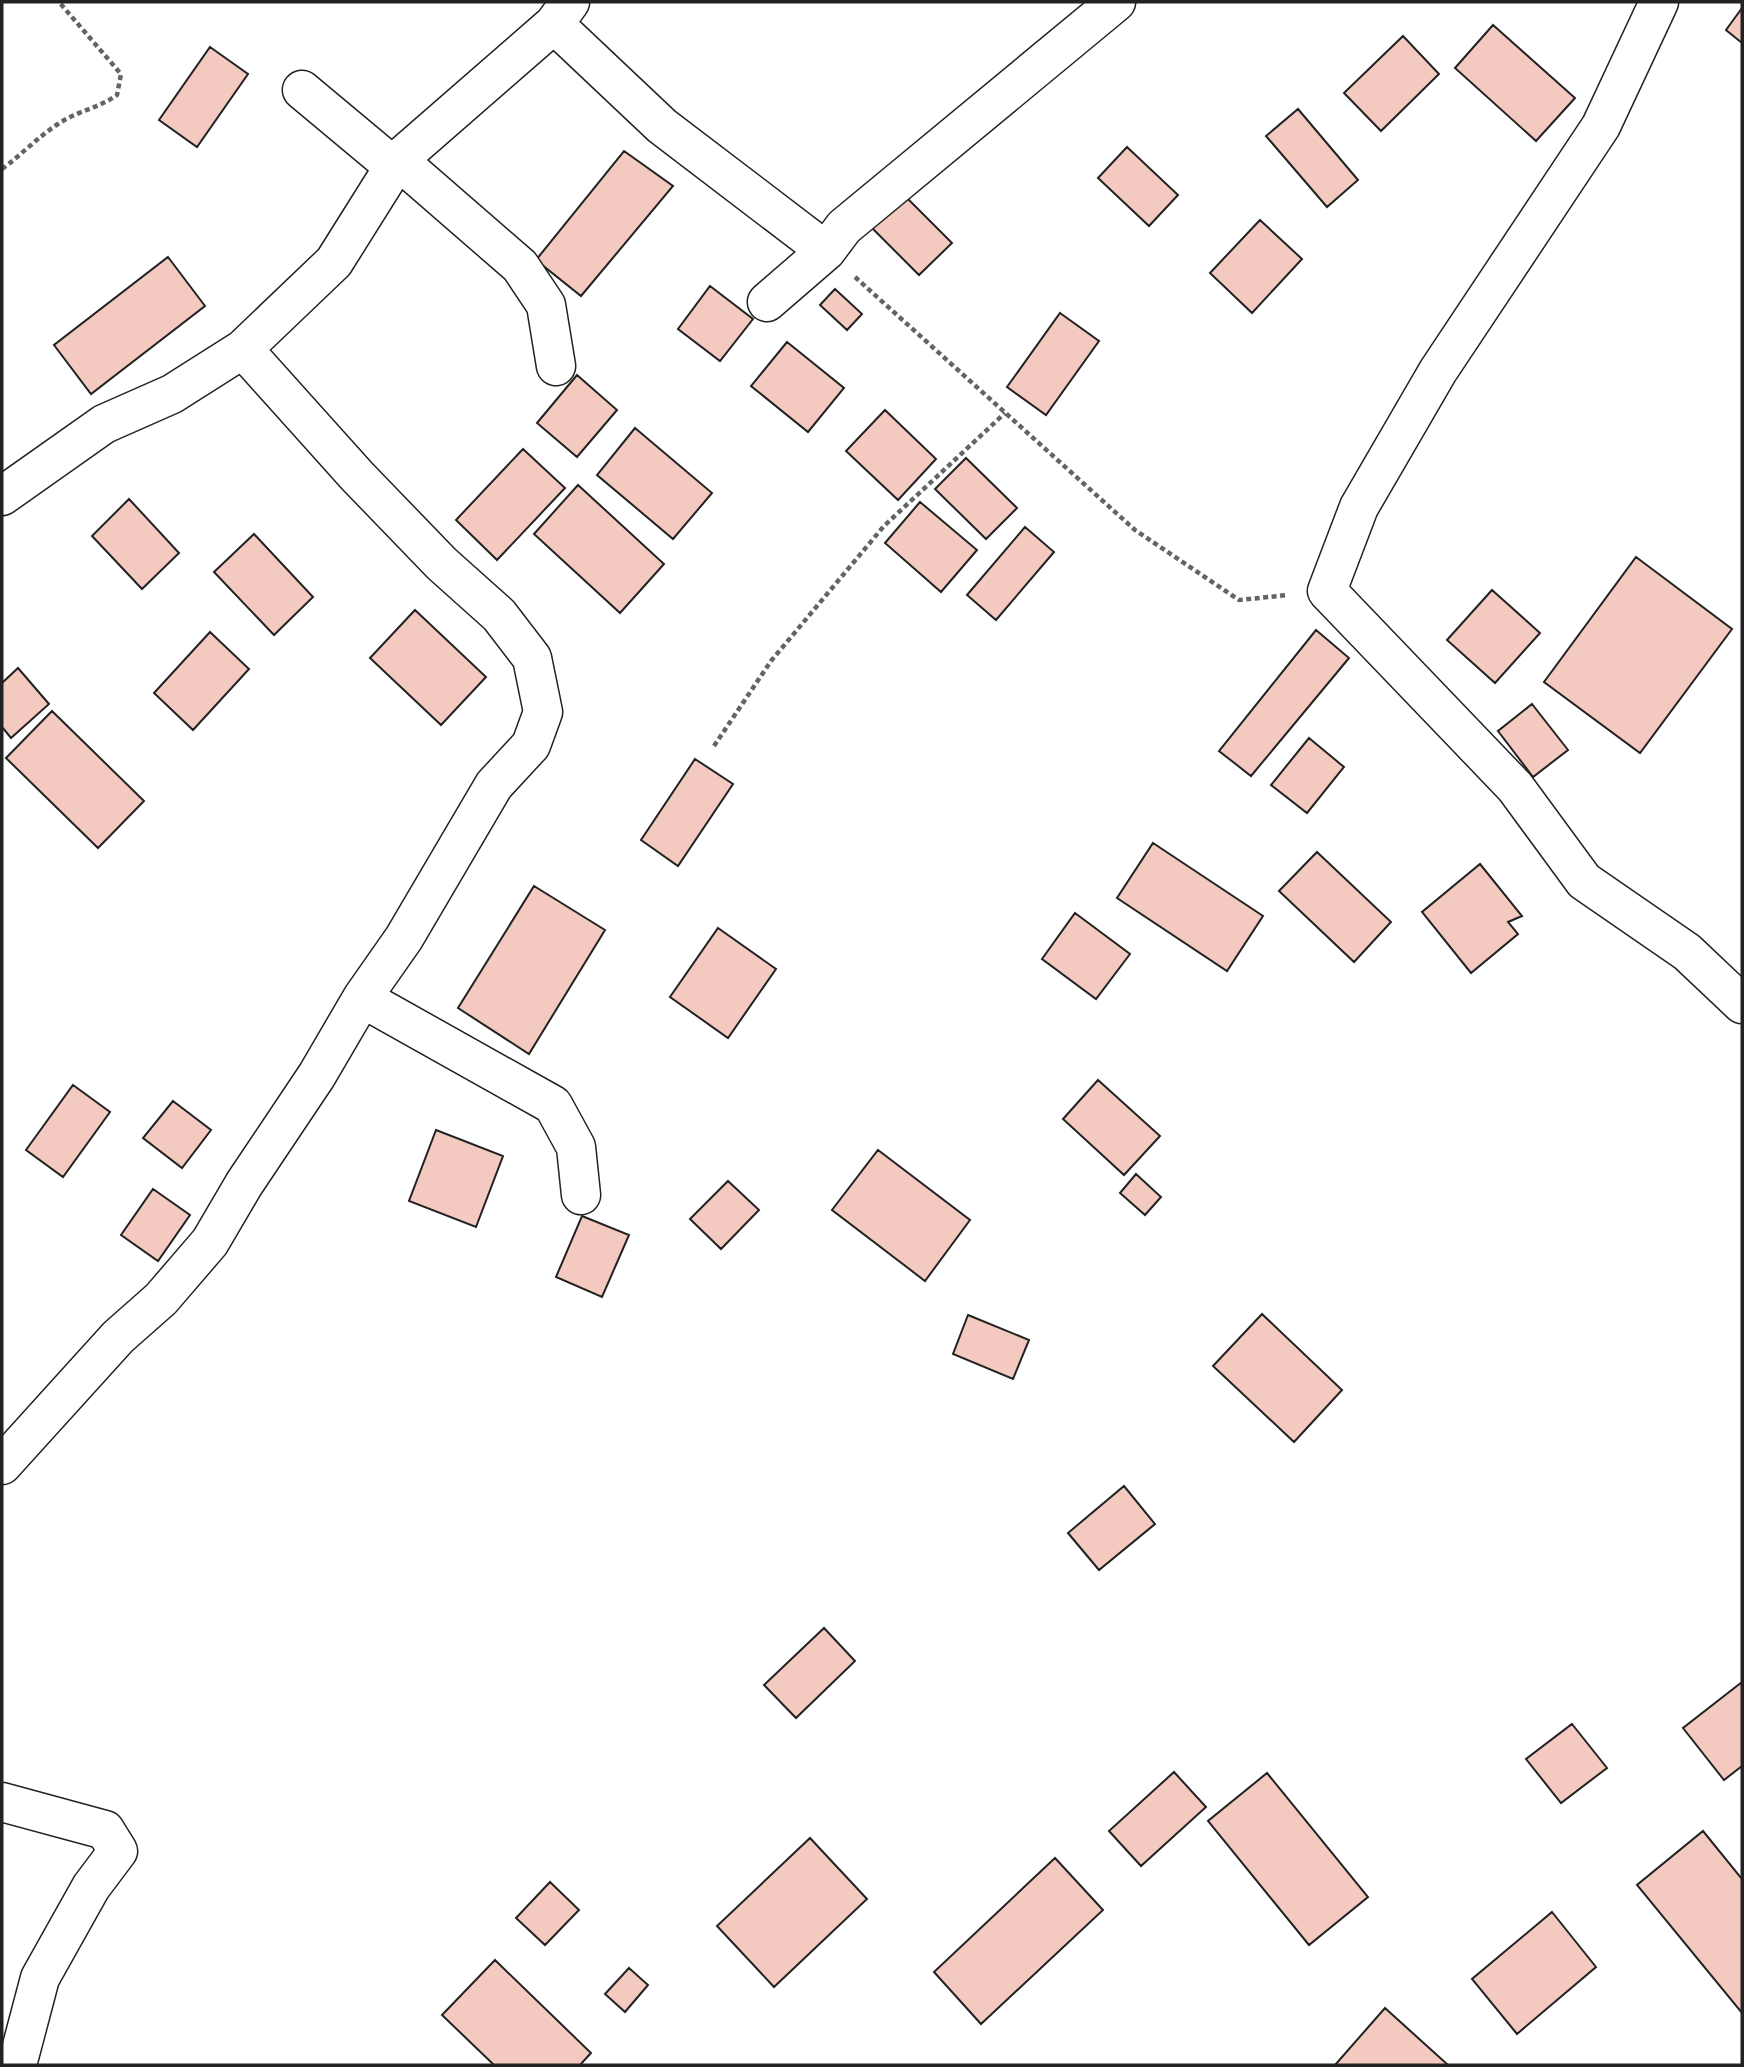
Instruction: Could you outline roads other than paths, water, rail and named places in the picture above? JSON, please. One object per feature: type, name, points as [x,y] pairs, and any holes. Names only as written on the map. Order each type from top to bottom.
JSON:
[{"type":"street","points":[[767,302],[826,251],[844,227],[1116,2]]},
{"type":"street","points":[[1659,2],[1601,126],[1438,371],[1359,508],[1327,591],[1515,787],[1584,881],[1687,952],[1742,1004]]},
{"type":"street","points":[[2,496],[104,425],[172,394],[243,349],[334,262],[395,163],[562,13],[662,126],[826,251]]},
{"type":"street","points":[[302,90],[520,266],[546,305],[556,366]]},
{"type":"street","points":[[2,1465],[118,1337],[161,1299],[210,1242],[244,1184],[317,1075],[362,998],[404,939],[494,785],[531,745],[543,712],[532,658],[499,615],[442,564],[356,476],[243,349]]},
{"type":"street","points":[[362,998],[553,1105],[576,1147],[581,1195]]},
{"type":"street","points":[[2,1802],[104,1830],[118,1851],[91,1887],[40,1978],[17,2065]]}]
